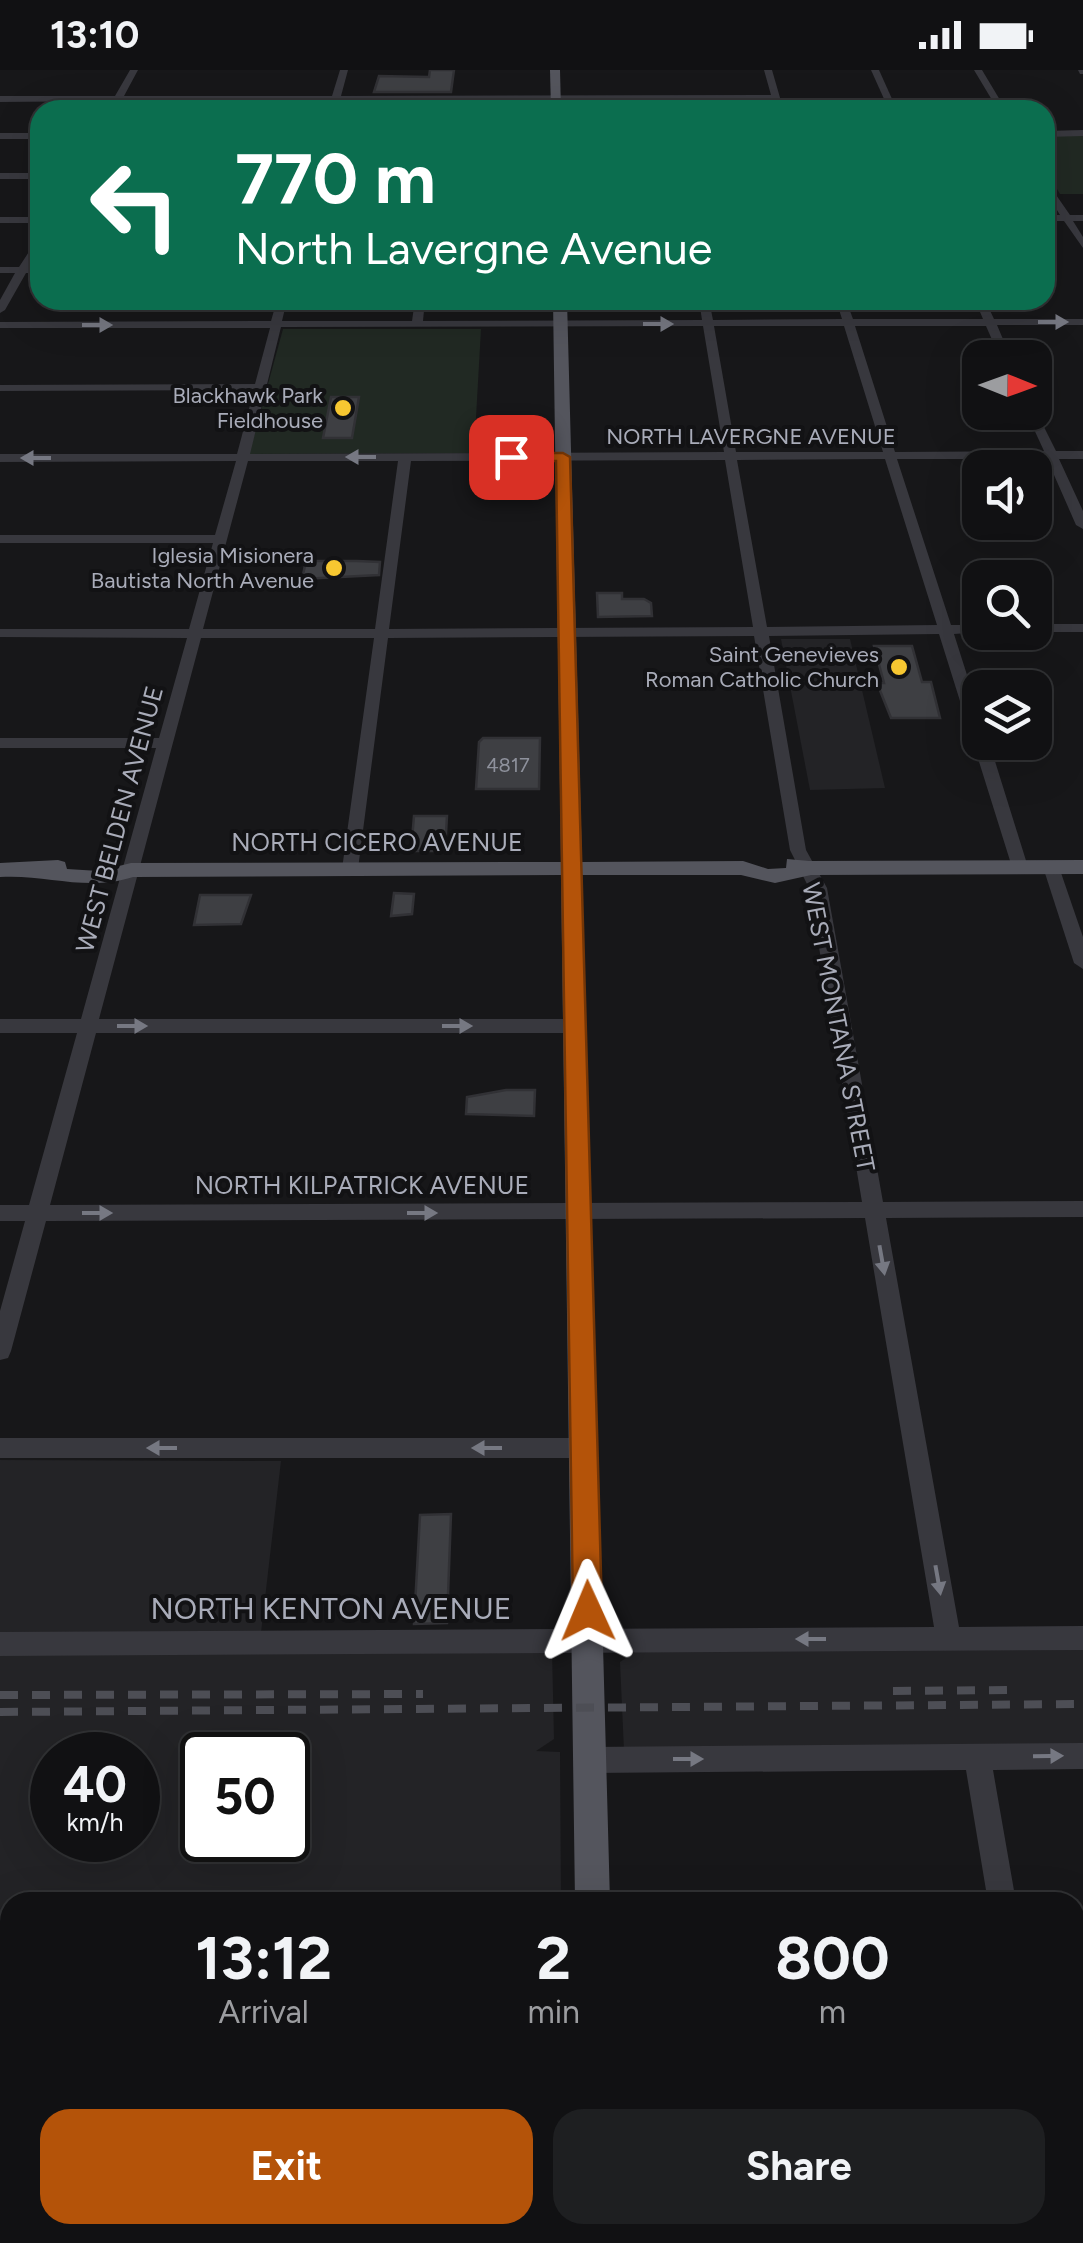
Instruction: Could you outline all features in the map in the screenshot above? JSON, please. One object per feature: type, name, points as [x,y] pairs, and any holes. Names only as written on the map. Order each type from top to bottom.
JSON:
[{"type":"main road","points":[[555,70],[556,100]]},
{"type":"main road","points":[[560,310],[593,1892]]},
{"type":"main road","name":"NORTH CICERO AVENUE","points":[[0,870],[46,870],[71,878],[108,879],[131,870],[743,868],[762,876],[792,876],[808,868],[1083,867]]},
{"type":"street","points":[[118,99],[134,70]]},
{"type":"street","points":[[336,99],[344,70]]},
{"type":"street","points":[[703,100],[776,98],[768,70]]},
{"type":"street","points":[[875,70],[888,100]]},
{"type":"street","points":[[978,70],[996,100]]},
{"type":"street","points":[[0,99],[380,100]]},
{"type":"street","points":[[1055,134],[1083,134]]},
{"type":"street","points":[[0,136],[30,136]]},
{"type":"street","points":[[0,176],[30,176]]},
{"type":"street","points":[[1055,199],[1083,245]]},
{"type":"street","points":[[1055,218],[1083,218]]},
{"type":"street","points":[[0,220],[30,220]]},
{"type":"street","points":[[0,310],[30,256]]},
{"type":"street","points":[[0,270],[30,270]]},
{"type":"street","name":"WEST BELDEN AVENUE","points":[[0,1351],[221,539],[279,310]]},
{"type":"street","points":[[417,324],[419,310]]},
{"type":"street","name":"WEST MONTANA STREET","points":[[706,310],[798,850],[818,888],[948,1639]]},
{"type":"street","points":[[844,310],[962,683]]},
{"type":"street","points":[[985,310],[998,340]]},
{"type":"street","points":[[0,325],[1083,322]]},
{"type":"street","points":[[0,388],[258,387]]},
{"type":"street","name":"NORTH LAVERGNE AVENUE","points":[[1052,455],[1083,454]]},
{"type":"street","name":"NORTH LAVERGNE AVENUE","points":[[0,458],[962,456]]},
{"type":"street","points":[[350,869],[405,457]]},
{"type":"street","points":[[1052,457],[1083,525]]},
{"type":"street","points":[[0,539],[221,539]]},
{"type":"street","points":[[1052,628],[1083,628]]},
{"type":"street","points":[[0,632],[381,634],[962,629]]},
{"type":"street","points":[[0,742],[166,743]]},
{"type":"street","points":[[986,760],[1020,867]]},
{"type":"street","points":[[1051,867],[1083,963]]},
{"type":"street","points":[[0,1026],[576,1026]]},
{"type":"street","name":"NORTH KILPATRICK AVENUE","points":[[0,1212],[1083,1209]]},
{"type":"street","points":[[0,1448],[584,1448]]},
{"type":"street","name":"NORTH KENTON AVENUE","points":[[0,1644],[1083,1638]]},
{"type":"street","points":[[590,1760],[1083,1756]]},
{"type":"street","points":[[977,1757],[1000,1892]]},
{"type":"shaded area","points":[[1055,135],[1083,135],[1083,194],[1060,194],[1055,186]]},
{"type":"shaded area","points":[[283,329],[481,329],[474,453],[249,454]]},
{"type":"shaded area","points":[[781,639],[850,639],[885,788],[810,790]]},
{"type":"shaded area","points":[[0,1460],[281,1461],[259,1650],[552,1650],[554,1739],[536,1751],[560,1752],[561,1892],[0,1892]]},
{"type":"shaded area","points":[[1083,1645],[1083,1746],[624,1751],[620,1662],[638,1650]]},
{"type":"building","points":[[430,70],[454,70],[451,92],[374,92],[379,76],[429,77]]},
{"type":"building","name":"Blackhawk Park Fieldhouse","points":[[331,397],[359,397],[352,438],[323,438]]},
{"type":"building","name":"Iglesia Misionera Bautista North Avenue","points":[[306,561],[380,562],[379,575],[302,579]]},
{"type":"building","points":[[597,593],[622,593],[622,599],[644,599],[651,603],[652,616],[598,617]]},
{"type":"building","name":"Saint Genevieves Roman Catholic Church","points":[[874,646],[912,646],[922,682],[931,682],[940,718],[891,718],[877,683],[884,683]]},
{"type":"building","points":[[483,738],[540,738],[539,789],[476,789],[479,742]]},
{"type":"building","points":[[414,816],[447,816],[445,851],[411,851]]},
{"type":"building","points":[[394,893],[414,894],[412,914],[391,916]]},
{"type":"building","points":[[200,895],[251,895],[241,924],[194,925]]},
{"type":"building","points":[[535,1090],[534,1116],[466,1114],[467,1097]]},
{"type":"building","points":[[451,1514],[447,1623],[414,1624],[420,1515]]},
{"type":"railway","points":[[893,1691],[1013,1690]]},
{"type":"railway","points":[[0,1695],[423,1694]]},
{"type":"railway","points":[[0,1712],[1083,1704]]},
{"type":"place","name":"Blackhawk Park Fieldhouse","points":[[343,408]]},
{"type":"place","name":"Iglesia Misionera Bautista North Avenue","points":[[334,568]]},
{"type":"place","name":"Saint Genevieves Roman Catholic Church","points":[[899,667]]},
{"type":"route","points":[[511,457],[563,457],[588,1611]]}]
